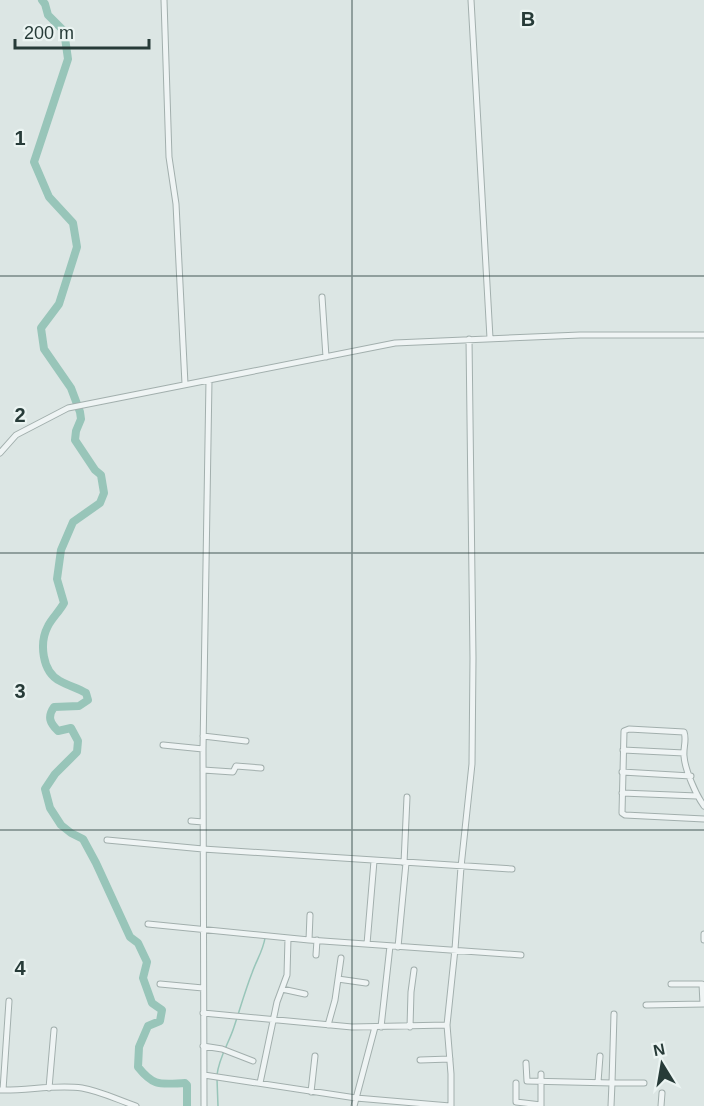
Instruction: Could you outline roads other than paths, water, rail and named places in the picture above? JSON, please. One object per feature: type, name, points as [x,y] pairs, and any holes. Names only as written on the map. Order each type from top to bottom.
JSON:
[{"type":"street","points":[[164,0],[169,157],[176,204],[186,384]]},
{"type":"street","points":[[471,0],[490,338]]},
{"type":"street","points":[[321,297],[326,357]]},
{"type":"street","points":[[0,453],[16,435],[68,408],[395,343],[580,335],[704,335]]},
{"type":"street","points":[[204,1075],[356,1098],[450,1106],[447,1025],[472,764],[473,647],[469,339]]},
{"type":"street","points":[[204,1106],[203,736],[209,380]]},
{"type":"street","points":[[704,806],[697,796],[686,767],[685,734],[670,731],[626,730],[623,736],[622,772],[622,810],[625,815],[704,819]]},
{"type":"street","points":[[203,736],[246,741]]},
{"type":"street","points":[[163,745],[203,748]]},
{"type":"street","points":[[623,750],[684,753]]},
{"type":"street","points":[[203,770],[233,772],[236,766],[261,768]]},
{"type":"street","points":[[622,772],[691,776]]},
{"type":"street","points":[[622,793],[697,796]]},
{"type":"street","points":[[398,947],[405,863],[407,797]]},
{"type":"street","points":[[190,821],[203,822]]},
{"type":"street","points":[[107,840],[283,855],[512,869]]},
{"type":"street","points":[[367,944],[374,861]]},
{"type":"street","points":[[309,940],[310,915]]},
{"type":"street","points":[[148,924],[309,940],[521,955]]},
{"type":"street","points":[[704,934],[704,939]]},
{"type":"street","points":[[260,1083],[288,964],[288,938]]},
{"type":"street","points":[[316,955],[317,940]]},
{"type":"street","points":[[354,1106],[378,1027],[390,946]]},
{"type":"street","points":[[328,1025],[341,958]]},
{"type":"street","points":[[410,1027],[410,997],[414,970]]},
{"type":"street","points":[[338,979],[366,982]]},
{"type":"street","points":[[160,984],[203,988]]},
{"type":"street","points":[[646,1005],[704,1004],[702,984],[671,984]]},
{"type":"street","points":[[282,989],[305,994]]},
{"type":"street","points":[[9,1001],[2,1057],[2,1090],[49,1088],[87,1090],[136,1106]]},
{"type":"street","points":[[203,1014],[328,1025],[410,1027],[447,1025]]},
{"type":"street","points":[[611,1106],[614,1014]]},
{"type":"street","points":[[49,1088],[54,1030]]},
{"type":"street","points":[[203,1046],[224,1049],[253,1061]]},
{"type":"street","points":[[311,1092],[315,1056]]},
{"type":"street","points":[[598,1082],[600,1056]]},
{"type":"street","points":[[420,1060],[450,1059]]},
{"type":"street","points":[[526,1063],[526,1080],[644,1083]]},
{"type":"street","points":[[516,1083],[516,1104],[541,1106],[542,1074]]},
{"type":"street","points":[[661,1106],[662,1094]]},
{"type":"waterway","points":[[42,0],[48,15],[64,31],[68,59],[34,162],[49,197],[73,223],[77,247],[59,304],[41,328],[44,349],[71,388],[80,412],[81,419],[75,440],[95,470],[101,475],[104,493],[100,503],[73,522],[61,550],[57,579],[64,603],[45,633],[44,656],[49,671],[54,677],[86,693],[88,700],[79,706],[54,707],[52,711],[50,720],[55,728],[58,731],[71,728],[78,741],[77,752],[55,774],[45,789],[50,808],[61,825],[83,839],[130,937],[138,943],[147,962],[143,978],[152,1003],[162,1010],[160,1021],[148,1026],[139,1047],[138,1067],[158,1083],[185,1083],[187,1085],[187,1106]]},
{"type":"waterway","points":[[217,1075],[265,938]]},
{"type":"waterway","points":[[217,1079],[218,1106]]}]
